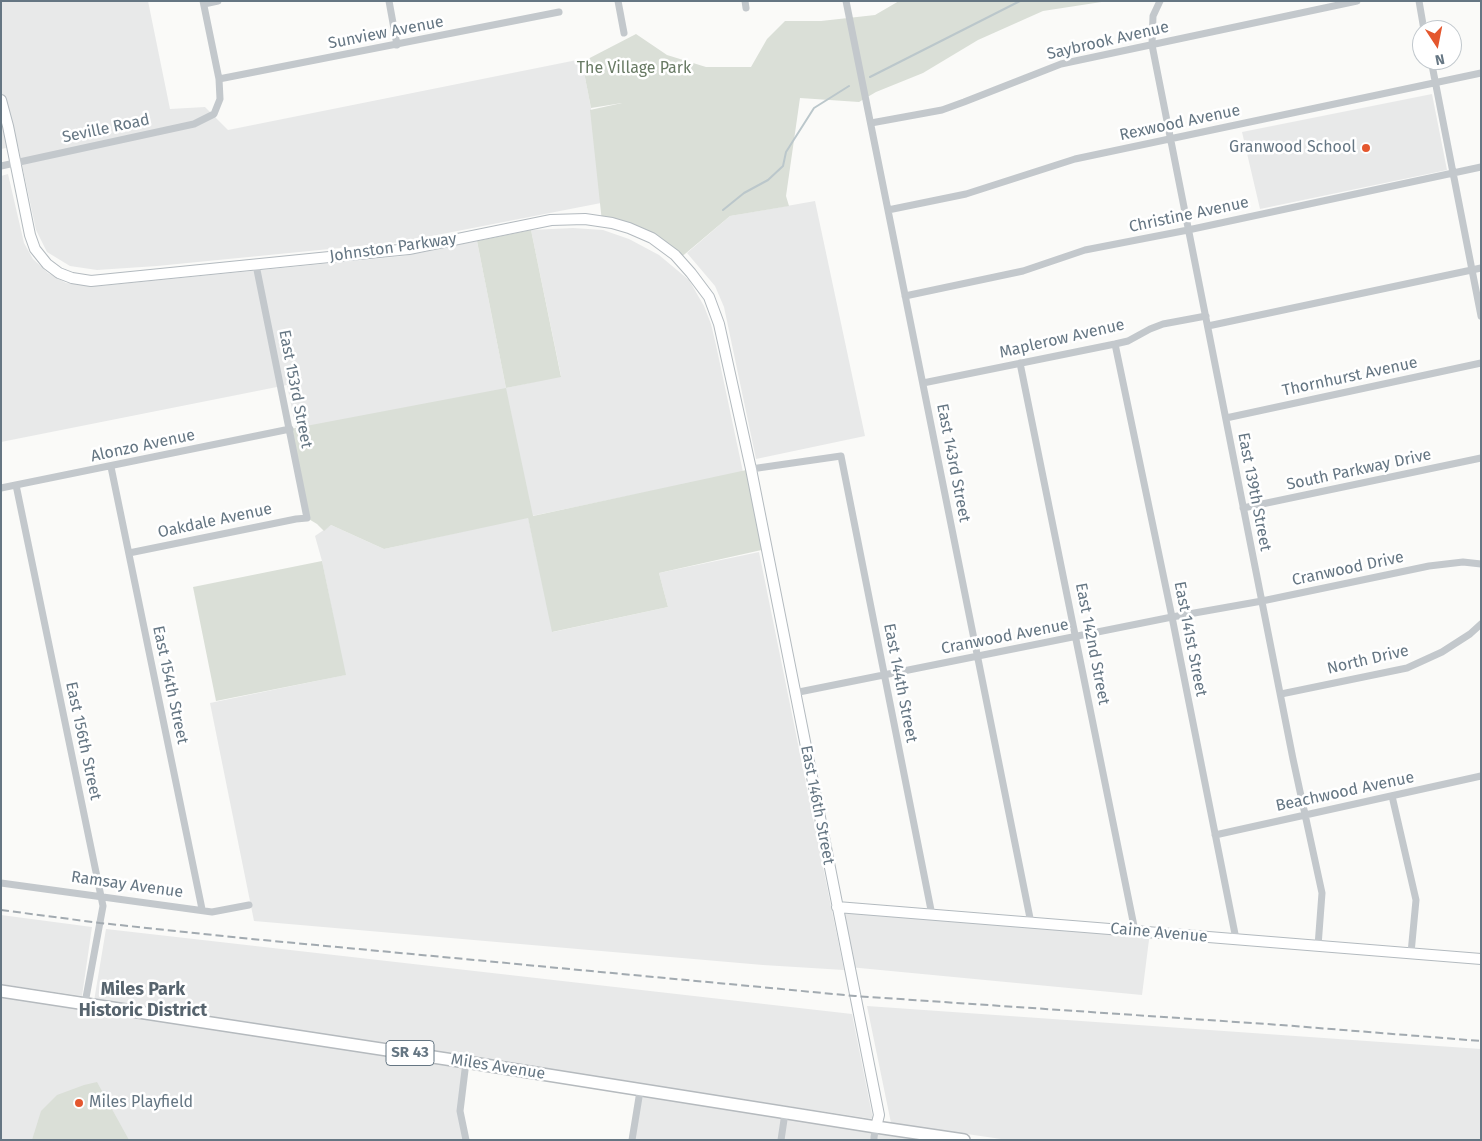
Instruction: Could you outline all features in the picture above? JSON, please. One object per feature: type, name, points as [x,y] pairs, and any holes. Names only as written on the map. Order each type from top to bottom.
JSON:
[{"type":"main road","name":"Miles Avenue","points":[[1,991],[964,1140]]},
{"type":"street","points":[[218,1],[204,3],[219,79]]},
{"type":"street","points":[[388,1],[397,45]]},
{"type":"street","points":[[618,1],[624,33]]},
{"type":"street","name":"East 143rd Street","points":[[846,1],[1031,923]]},
{"type":"street","name":"East 139th Street","points":[[1160,1],[1153,16],[1152,45],[1243,508],[1322,893],[1318,946]]},
{"type":"street","name":"Saybrook Avenue","points":[[871,123],[949,107],[1061,64],[1357,1]]},
{"type":"street","points":[[1418,1],[1422,20]]},
{"type":"street","name":"Sunview Avenue","points":[[219,79],[559,12]]},
{"type":"street","points":[[1433,70],[1481,316]]},
{"type":"street","name":"Rexwood Avenue","points":[[888,210],[966,194],[1075,159],[1481,73]]},
{"type":"street","name":"Seville Road","points":[[1,166],[194,124],[214,114],[220,99],[219,79]]},
{"type":"street","name":"Johnston Parkway","points":[[1,100],[16,163],[30,236],[36,249],[47,264],[58,273],[72,278],[91,281],[410,249],[551,220],[585,219],[612,223],[652,238],[675,255],[709,297],[719,324],[751,469]]},
{"type":"street","name":"Christine Avenue","points":[[905,296],[1023,272],[1085,250],[1188,230],[1481,167]]},
{"type":"street","name":"East 153rd Street","points":[[256,265],[307,518]]},
{"type":"street","points":[[1208,326],[1481,268]]},
{"type":"street","name":"Maplerow Avenue","points":[[923,383],[1128,341],[1163,324],[1206,316]]},
{"type":"street","name":"East 141st Street","points":[[1115,344],[1236,939]]},
{"type":"street","name":"Thornhurst Avenue","points":[[1226,418],[1481,362]]},
{"type":"street","name":"East 142nd Street","points":[[1020,363],[1135,931]]},
{"type":"street","name":"Alonzo Avenue","points":[[1,488],[290,429]]},
{"type":"street","name":"East 144th Street","points":[[751,469],[841,456],[932,915]]},
{"type":"street","name":"South Parkway Drive","points":[[1243,508],[1481,458]]},
{"type":"street","name":"East 154th Street","points":[[111,467],[202,909]]},
{"type":"street","name":"East 146th Street","points":[[751,469],[879,1115],[874,1140]]},
{"type":"street","name":"East 156th Street","points":[[16,485],[103,906],[85,1003]]},
{"type":"street","name":"Oakdale Avenue","points":[[129,553],[307,518]]},
{"type":"street","name":"Cranwood Drive","points":[[1221,608],[1429,566],[1463,562],[1481,564]]},
{"type":"street","name":"Cranwood Avenue","points":[[794,693],[1221,608]]},
{"type":"street","name":"North Drive","points":[[1281,694],[1407,668],[1442,652],[1470,634],[1481,624]]},
{"type":"street","name":"Beachwood Avenue","points":[[1215,835],[1481,776]]},
{"type":"street","points":[[1392,796],[1416,900],[1411,953]]},
{"type":"street","name":"Ramsay Avenue","points":[[1,883],[202,909],[212,912],[249,905]]},
{"type":"street","name":"Caine Avenue","points":[[837,907],[1481,959]]},
{"type":"street","points":[[466,1062],[460,1111],[466,1140]]},
{"type":"street","points":[[632,1140],[640,1091]]},
{"type":"street","points":[[781,1140],[785,1113]]},
{"type":"shaded area","points":[[1,1],[148,1],[170,109],[205,107],[228,130],[577,60],[582,62],[591,108],[601,203],[401,242],[157,266],[97,270],[70,266],[47,252],[36,230],[18,146],[1,149]]},
{"type":"shaded area","points":[[1432,94],[1447,170],[1260,209],[1242,132]]},
{"type":"shaded area","points":[[8,174],[24,243],[33,259],[48,273],[66,283],[99,286],[403,256],[477,241],[506,388],[561,376],[531,230],[573,228],[603,230],[629,239],[659,255],[689,280],[704,306],[716,345],[743,472],[532,516],[296,429],[287,385],[1,442],[1,176]]},
{"type":"shaded area","points":[[815,201],[865,436],[756,459],[724,307],[715,286],[687,253],[730,216]]},
{"type":"shaded area","points":[[528,517],[553,632],[668,607],[659,573],[759,552],[844,970],[763,965],[254,921],[210,703],[345,675],[322,561],[315,536],[331,525],[384,549]]},
{"type":"shaded area","points":[[837,907],[1150,932],[1142,995],[849,967]]},
{"type":"shaded area","points":[[1,915],[92,927],[82,996],[1,984]]},
{"type":"shaded area","points":[[106,929],[852,1014],[873,1119],[94,1001]]},
{"type":"shaded area","points":[[1,991],[466,1062],[461,1093],[466,1140],[1,1140]]},
{"type":"shaded area","points":[[867,1006],[1481,1049],[1481,1140],[1008,1140],[891,1123]]},
{"type":"shaded area","points":[[640,1091],[964,1140],[632,1140]]},
{"type":"green space","name":"The Village Park","points":[[899,1],[1108,1],[1043,11],[978,40],[923,73],[876,92],[859,102],[800,98],[786,196],[789,206],[730,216],[679,259],[651,238],[602,222],[590,110],[622,103],[591,108],[582,62],[636,34],[667,55],[706,67],[751,67],[767,39],[785,21],[821,21],[875,15]]},
{"type":"green space","points":[[531,230],[561,377],[506,388],[477,241]]},
{"type":"green space","points":[[506,388],[533,516],[751,469],[766,549],[659,573],[668,607],[552,632],[528,518],[384,549],[331,525],[324,531],[307,518],[290,429]]},
{"type":"green space","points":[[322,561],[346,675],[216,701],[193,587]]},
{"type":"green space","name":"Miles Playfield","points":[[97,1082],[129,1140],[32,1140],[41,1111],[57,1095]]},
{"type":"waterway","points":[[870,77],[1020,1]]},
{"type":"waterway","points":[[723,210],[744,193],[768,180],[783,166],[786,152],[814,108],[849,86]]},
{"type":"railway","points":[[1,910],[242,938],[855,996],[1281,1025],[1481,1041]]},
{"type":"place","name":"Granwood School","points":[[1366,148]]},
{"type":"place","name":"Miles Playfield","points":[[79,1103]]},
{"type":"district","name":"Miles Park Historic District","points":[[143,1000]]}]
